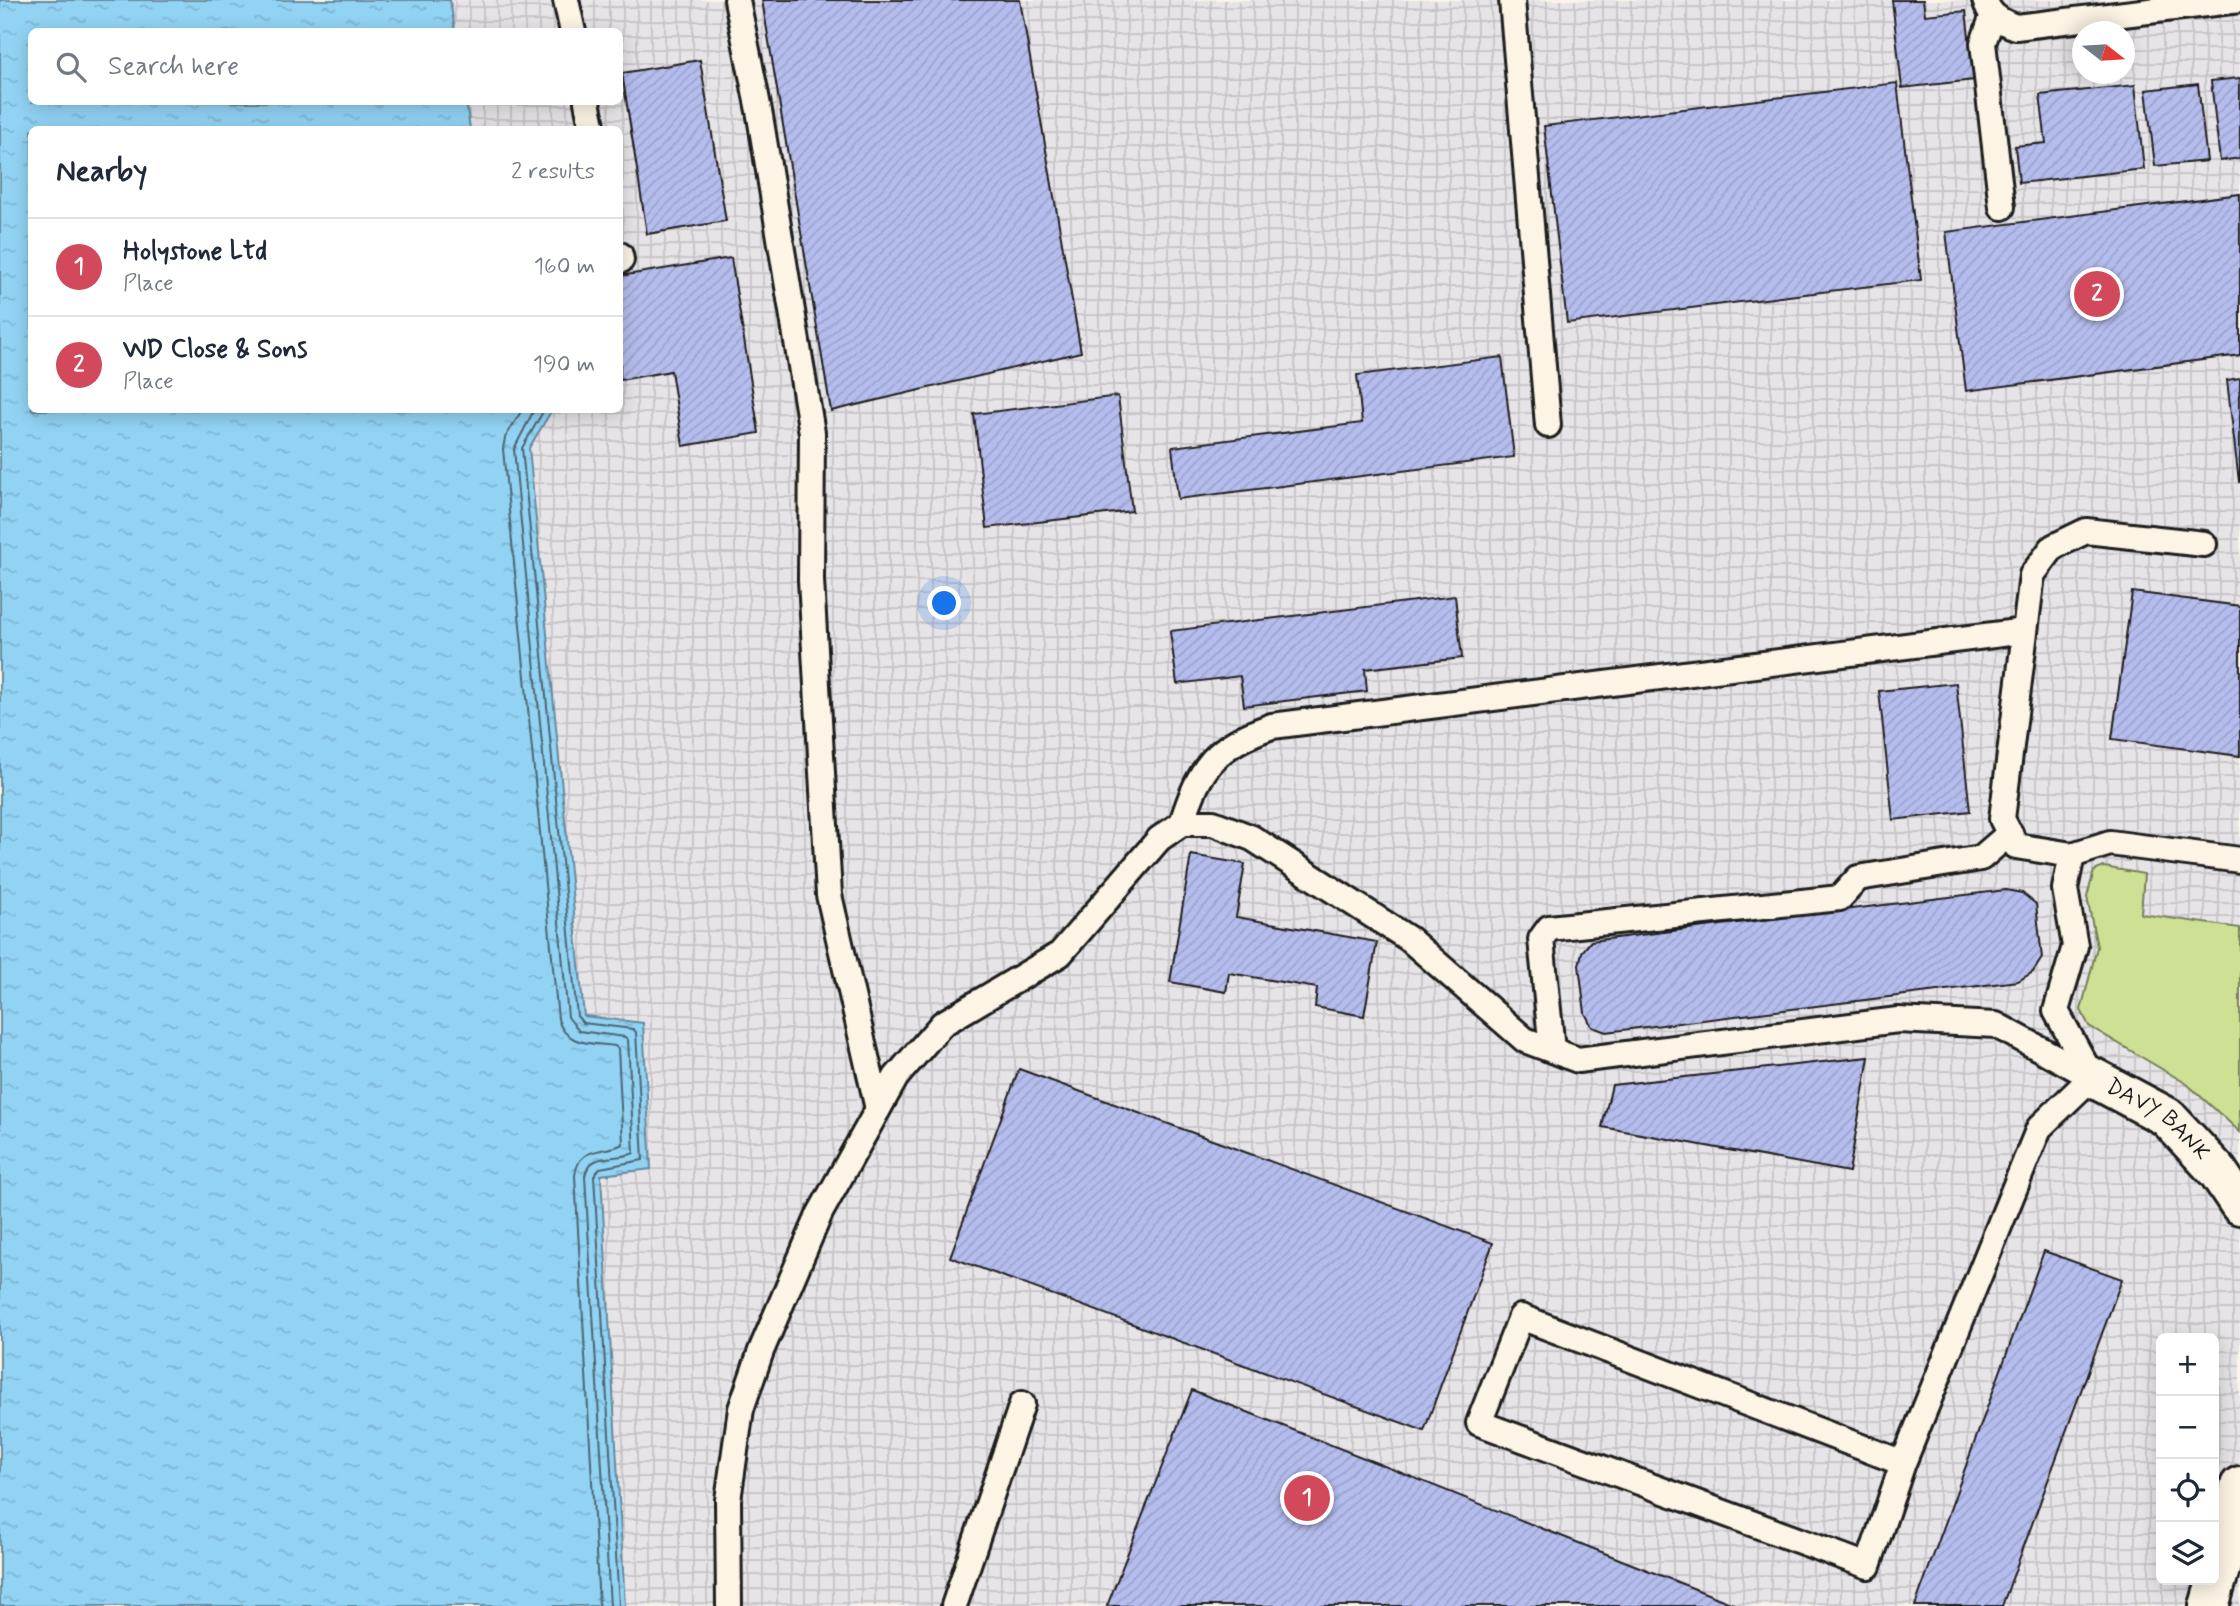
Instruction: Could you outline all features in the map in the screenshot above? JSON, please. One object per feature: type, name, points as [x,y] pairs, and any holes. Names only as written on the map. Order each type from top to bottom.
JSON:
[{"type":"street","name":"DAVY BANK","points":[[2092,1077],[2167,1117],[2218,1172],[2240,1205]]},
{"type":"street","points":[[2209,1606],[2233,1526],[2240,1486]]},
{"type":"lane","points":[[566,0],[572,28]]},
{"type":"lane","points":[[737,0],[763,130],[812,433],[811,580],[829,895],[878,1109]]},
{"type":"lane","points":[[1512,0],[1548,425]]},
{"type":"lane","points":[[1989,8],[2003,23],[2016,27],[2240,0]]},
{"type":"lane","points":[[1989,8],[1983,43],[2002,207]]},
{"type":"lane","points":[[588,105],[592,126]]},
{"type":"lane","points":[[2204,544],[2086,531],[2053,547],[2032,575],[2002,819],[2017,846],[2072,855],[2110,843],[2240,860]]},
{"type":"lane","points":[[1182,823],[1194,784],[1221,750],[1272,726],[2025,631]]},
{"type":"lane","points":[[729,1606],[728,1500],[741,1409],[761,1350],[820,1213],[896,1077],[942,1024],[1060,954],[1159,839],[1182,823],[1213,823],[1252,838],[1409,939],[1525,1040],[1578,1060],[1898,1020],[1996,1025],[2092,1077]]},
{"type":"lane","points":[[1552,1050],[1541,939],[1549,928],[1840,898],[1858,878],[1981,858],[2010,833]]},
{"type":"lane","points":[[2072,855],[2064,889],[2075,946],[2056,1011],[2092,1077]]},
{"type":"lane","points":[[1903,1463],[1521,1317],[1479,1423],[1868,1566],[1903,1463],[2039,1128],[2092,1077]]},
{"type":"lane","points":[[954,1606],[1022,1404]]},
{"type":"shaded area","points":[[450,0],[2240,0],[2240,1606],[625,1606],[601,1174],[651,1169],[643,1023],[584,1016],[529,448],[550,413],[623,413],[623,126],[470,126],[466,105],[623,105],[623,28],[455,28]]},
{"type":"green space","points":[[2104,867],[2144,874],[2141,914],[2240,928],[2240,1132],[2187,1084],[2089,1026],[2081,1010],[2097,947],[2087,897],[2094,871]]},
{"type":"water","points":[[0,0],[450,0],[455,28],[28,28],[28,105],[466,105],[470,126],[28,126],[28,413],[550,413],[529,448],[584,1016],[643,1023],[651,1169],[601,1175],[625,1606],[0,1606]]},
{"type":"building","points":[[762,0],[1020,0],[1081,352],[831,411]]},
{"type":"building","points":[[1892,0],[1923,0],[1925,15],[1966,11],[1974,80],[1902,88]]},
{"type":"building","points":[[700,60],[726,221],[647,234],[623,73]]},
{"type":"building","points":[[2240,78],[2240,158],[2220,161],[2211,81]]},
{"type":"building","points":[[1897,83],[1921,280],[1567,323],[1544,126]]},
{"type":"building","points":[[2198,84],[2207,161],[2155,166],[2146,90]]},
{"type":"building","points":[[2135,85],[2144,169],[2019,183],[2015,146],[2046,143],[2040,95]]},
{"type":"building","points":[[2240,194],[2240,355],[1966,391],[1946,232]]},
{"type":"building","points":[[731,258],[759,433],[683,446],[671,371],[623,379],[623,276]]},
{"type":"building","points":[[1502,357],[1514,457],[1178,499],[1172,447],[1362,423],[1357,375]]},
{"type":"building","points":[[2240,378],[2240,482],[2239,482],[2227,380]]},
{"type":"building","points":[[1118,396],[1132,511],[987,528],[974,414]]},
{"type":"building","points":[[2132,592],[2240,606],[2240,756],[2112,739]]},
{"type":"building","points":[[1455,596],[1462,658],[1365,669],[1367,691],[1244,706],[1240,676],[1177,684],[1170,631]]},
{"type":"building","points":[[1956,683],[1970,811],[1893,820],[1879,691]]},
{"type":"building","points":[[1191,855],[1245,864],[1236,917],[1377,942],[1364,1016],[1315,1007],[1317,988],[1229,973],[1226,992],[1170,982]]},
{"type":"building","points":[[2006,890],[2022,893],[2036,904],[2042,958],[2033,972],[2018,981],[1606,1032],[1592,1027],[1585,1013],[1579,965],[1582,952],[1591,941]]},
{"type":"building","points":[[1869,1057],[1849,1172],[1602,1127],[1612,1085]]},
{"type":"building","points":[[1019,1069],[1493,1243],[1424,1431],[950,1257]]},
{"type":"building","points":[[2044,1251],[2122,1279],[2002,1606],[1915,1606]]},
{"type":"building","points":[[1192,1390],[1738,1606],[1107,1606]]},
{"type":"place","name":"WD Close & Sons","points":[[2097,294]]},
{"type":"place","name":"Holystone Ltd","points":[[1307,1498]]}]
